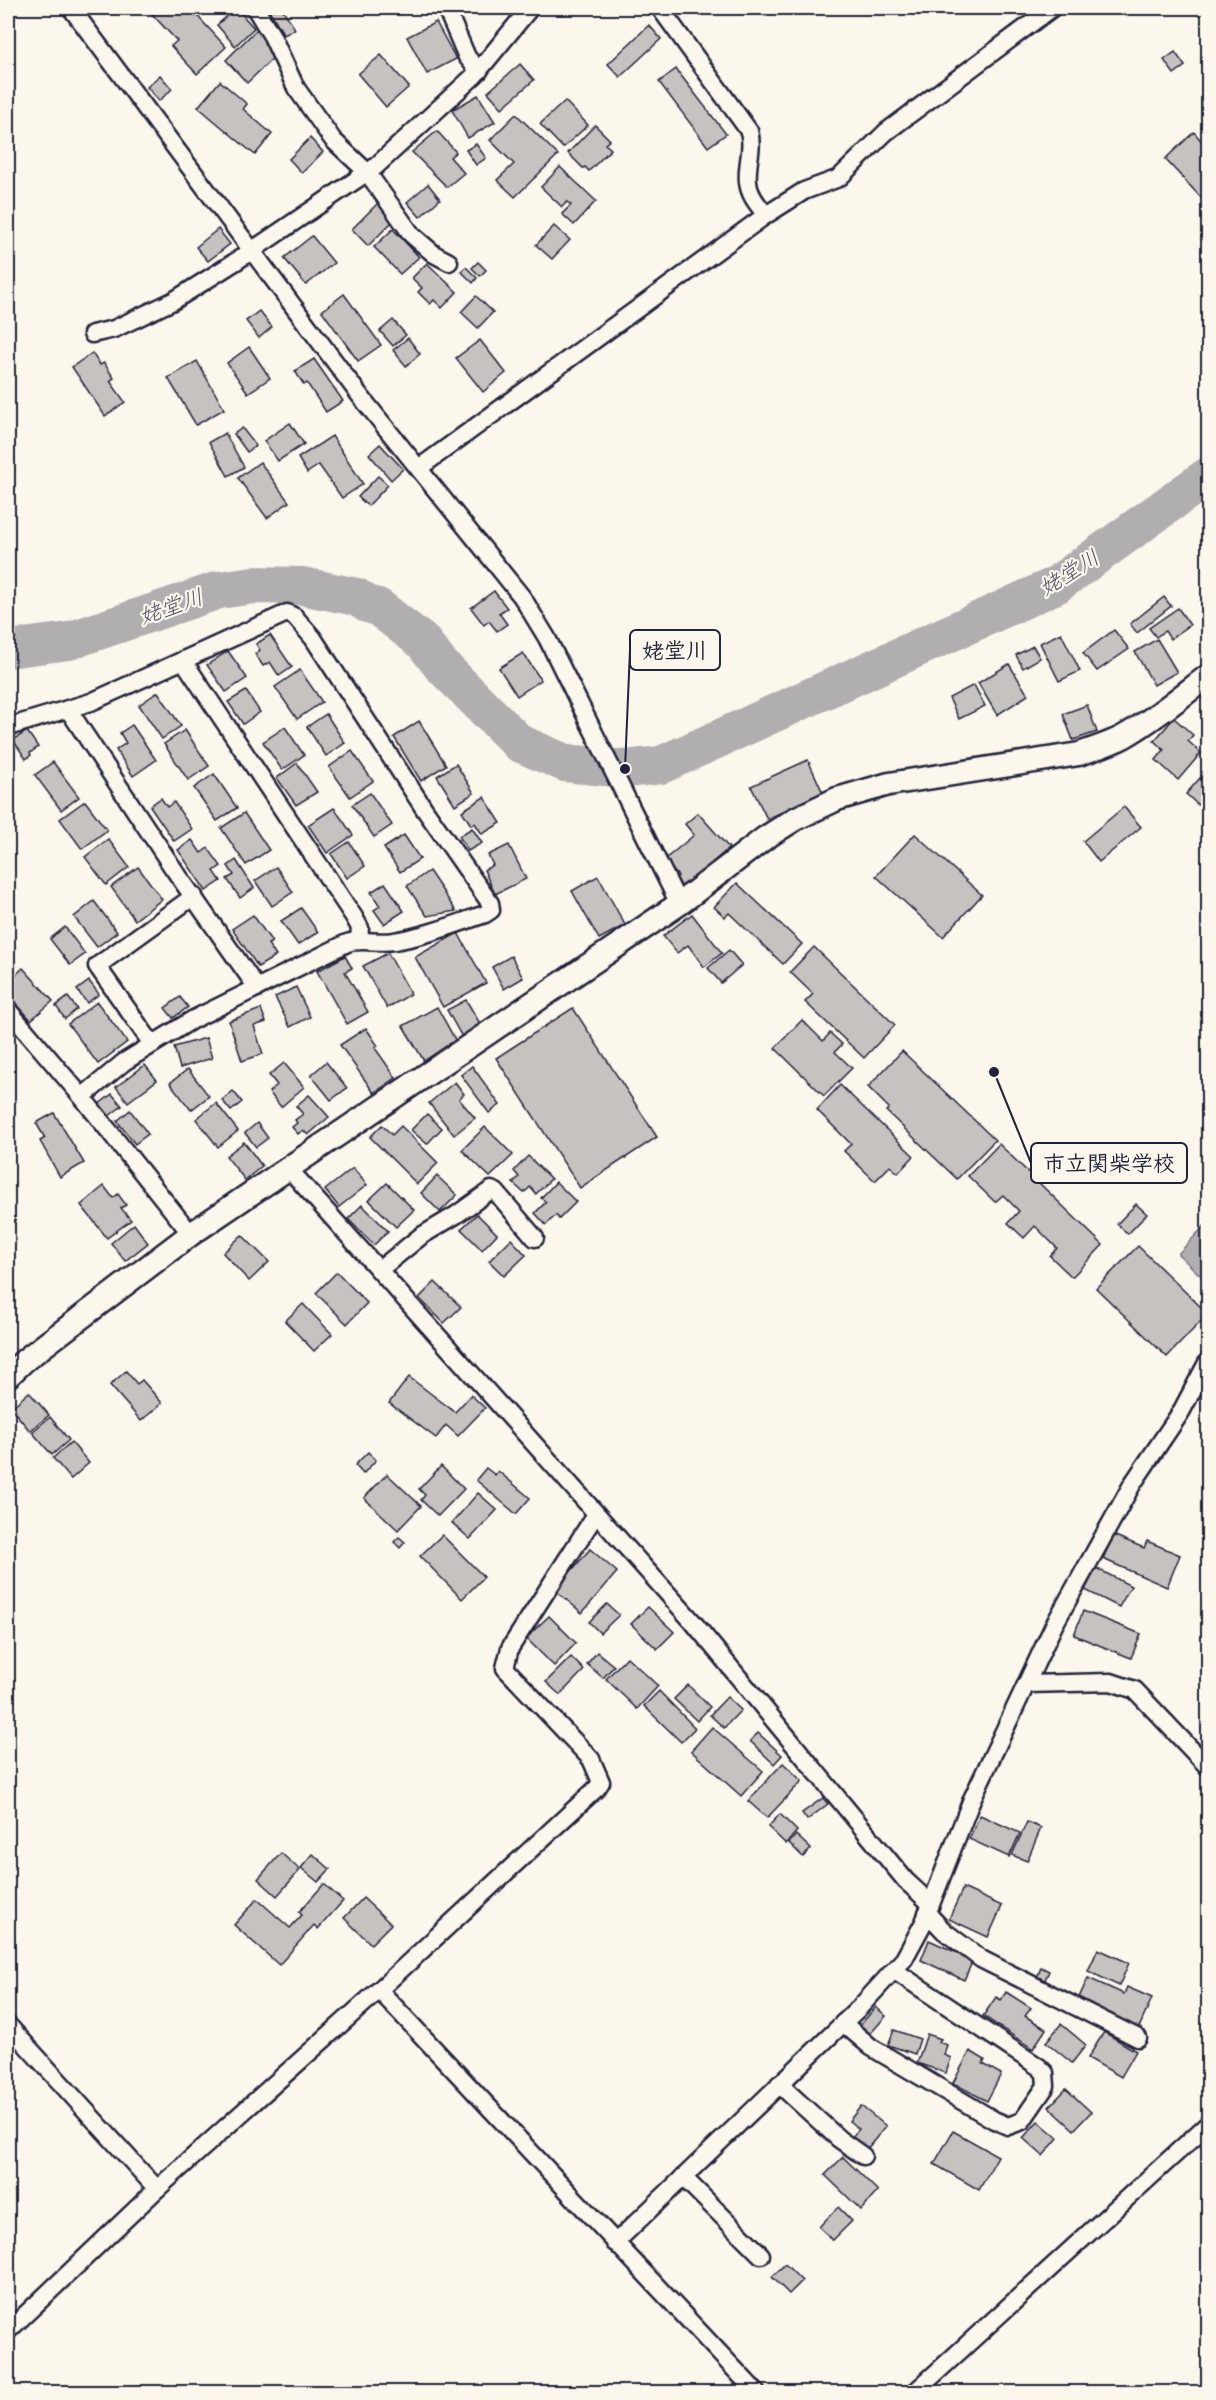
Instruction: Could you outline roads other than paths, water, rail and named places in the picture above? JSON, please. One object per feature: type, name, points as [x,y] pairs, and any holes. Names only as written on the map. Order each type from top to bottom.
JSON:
[{"type":"street","points":[[71,8],[361,397],[522,597],[547,638],[679,904]]},
{"type":"street","points":[[255,8],[272,36],[296,88],[333,140],[367,172],[412,235],[434,254],[449,262]]},
{"type":"street","points":[[446,8],[467,57],[479,71]]},
{"type":"street","points":[[92,334],[114,329],[173,301],[253,250],[367,172],[479,71],[530,8]]},
{"type":"street","points":[[660,8],[749,130],[752,149],[748,183],[752,197],[766,215]]},
{"type":"street","points":[[419,468],[766,215],[804,192],[839,178],[886,132],[1052,8]]},
{"type":"street","points":[[8,728],[91,702],[283,613],[295,617],[313,638],[489,903],[491,910],[436,930],[394,941],[372,942],[359,939],[347,943],[192,1020],[124,1062],[82,1097]]},
{"type":"street","points":[[183,660],[354,916],[360,928],[359,939]]},
{"type":"street","points":[[8,1376],[25,1360],[191,1234],[679,904],[765,838],[795,819],[837,799],[904,780],[1079,754],[1122,737],[1148,722],[1209,676]]},
{"type":"street","points":[[68,709],[257,988]]},
{"type":"street","points":[[152,1044],[97,966],[194,896]]},
{"type":"street","points":[[8,1010],[82,1097],[191,1234]]},
{"type":"street","points":[[288,1168],[693,1622],[929,1908],[944,1932],[981,1959],[1138,2038]]},
{"type":"street","points":[[379,1270],[422,1236],[491,1190],[496,1192],[535,1238]]},
{"type":"street","points":[[615,2243],[843,2023],[895,1971],[912,1947],[972,1799],[1054,1625],[1132,1483],[1181,1412],[1209,1361]]},
{"type":"street","points":[[8,2331],[157,2189],[379,1990],[601,1782],[591,1759],[505,1668],[510,1648],[596,1514]]},
{"type":"street","points":[[1027,1684],[1111,1682],[1135,1690],[1209,1767]]},
{"type":"street","points":[[843,2023],[871,2047],[994,2120],[1008,2126],[1022,2121],[1046,2086],[1045,2073],[895,1971]]},
{"type":"street","points":[[379,1990],[756,2392]]},
{"type":"street","points":[[8,2025],[157,2189]]},
{"type":"street","points":[[779,2084],[838,2139],[863,2156]]},
{"type":"street","points":[[915,2392],[1209,2124]]},
{"type":"street","points":[[683,2176],[761,2255]]},
{"type":"waterway","name":"姥堂川","points":[[8,649],[69,641],[219,590],[254,585],[302,586],[357,597],[367,604],[378,607],[423,642],[440,664],[519,743],[565,763],[625,769],[661,765],[1056,585],[1208,476]]},
{"type":"place","name":"姥堂川","points":[[625,769]]},
{"type":"place","name":"市立関柴学校","points":[[994,1072]]}]
